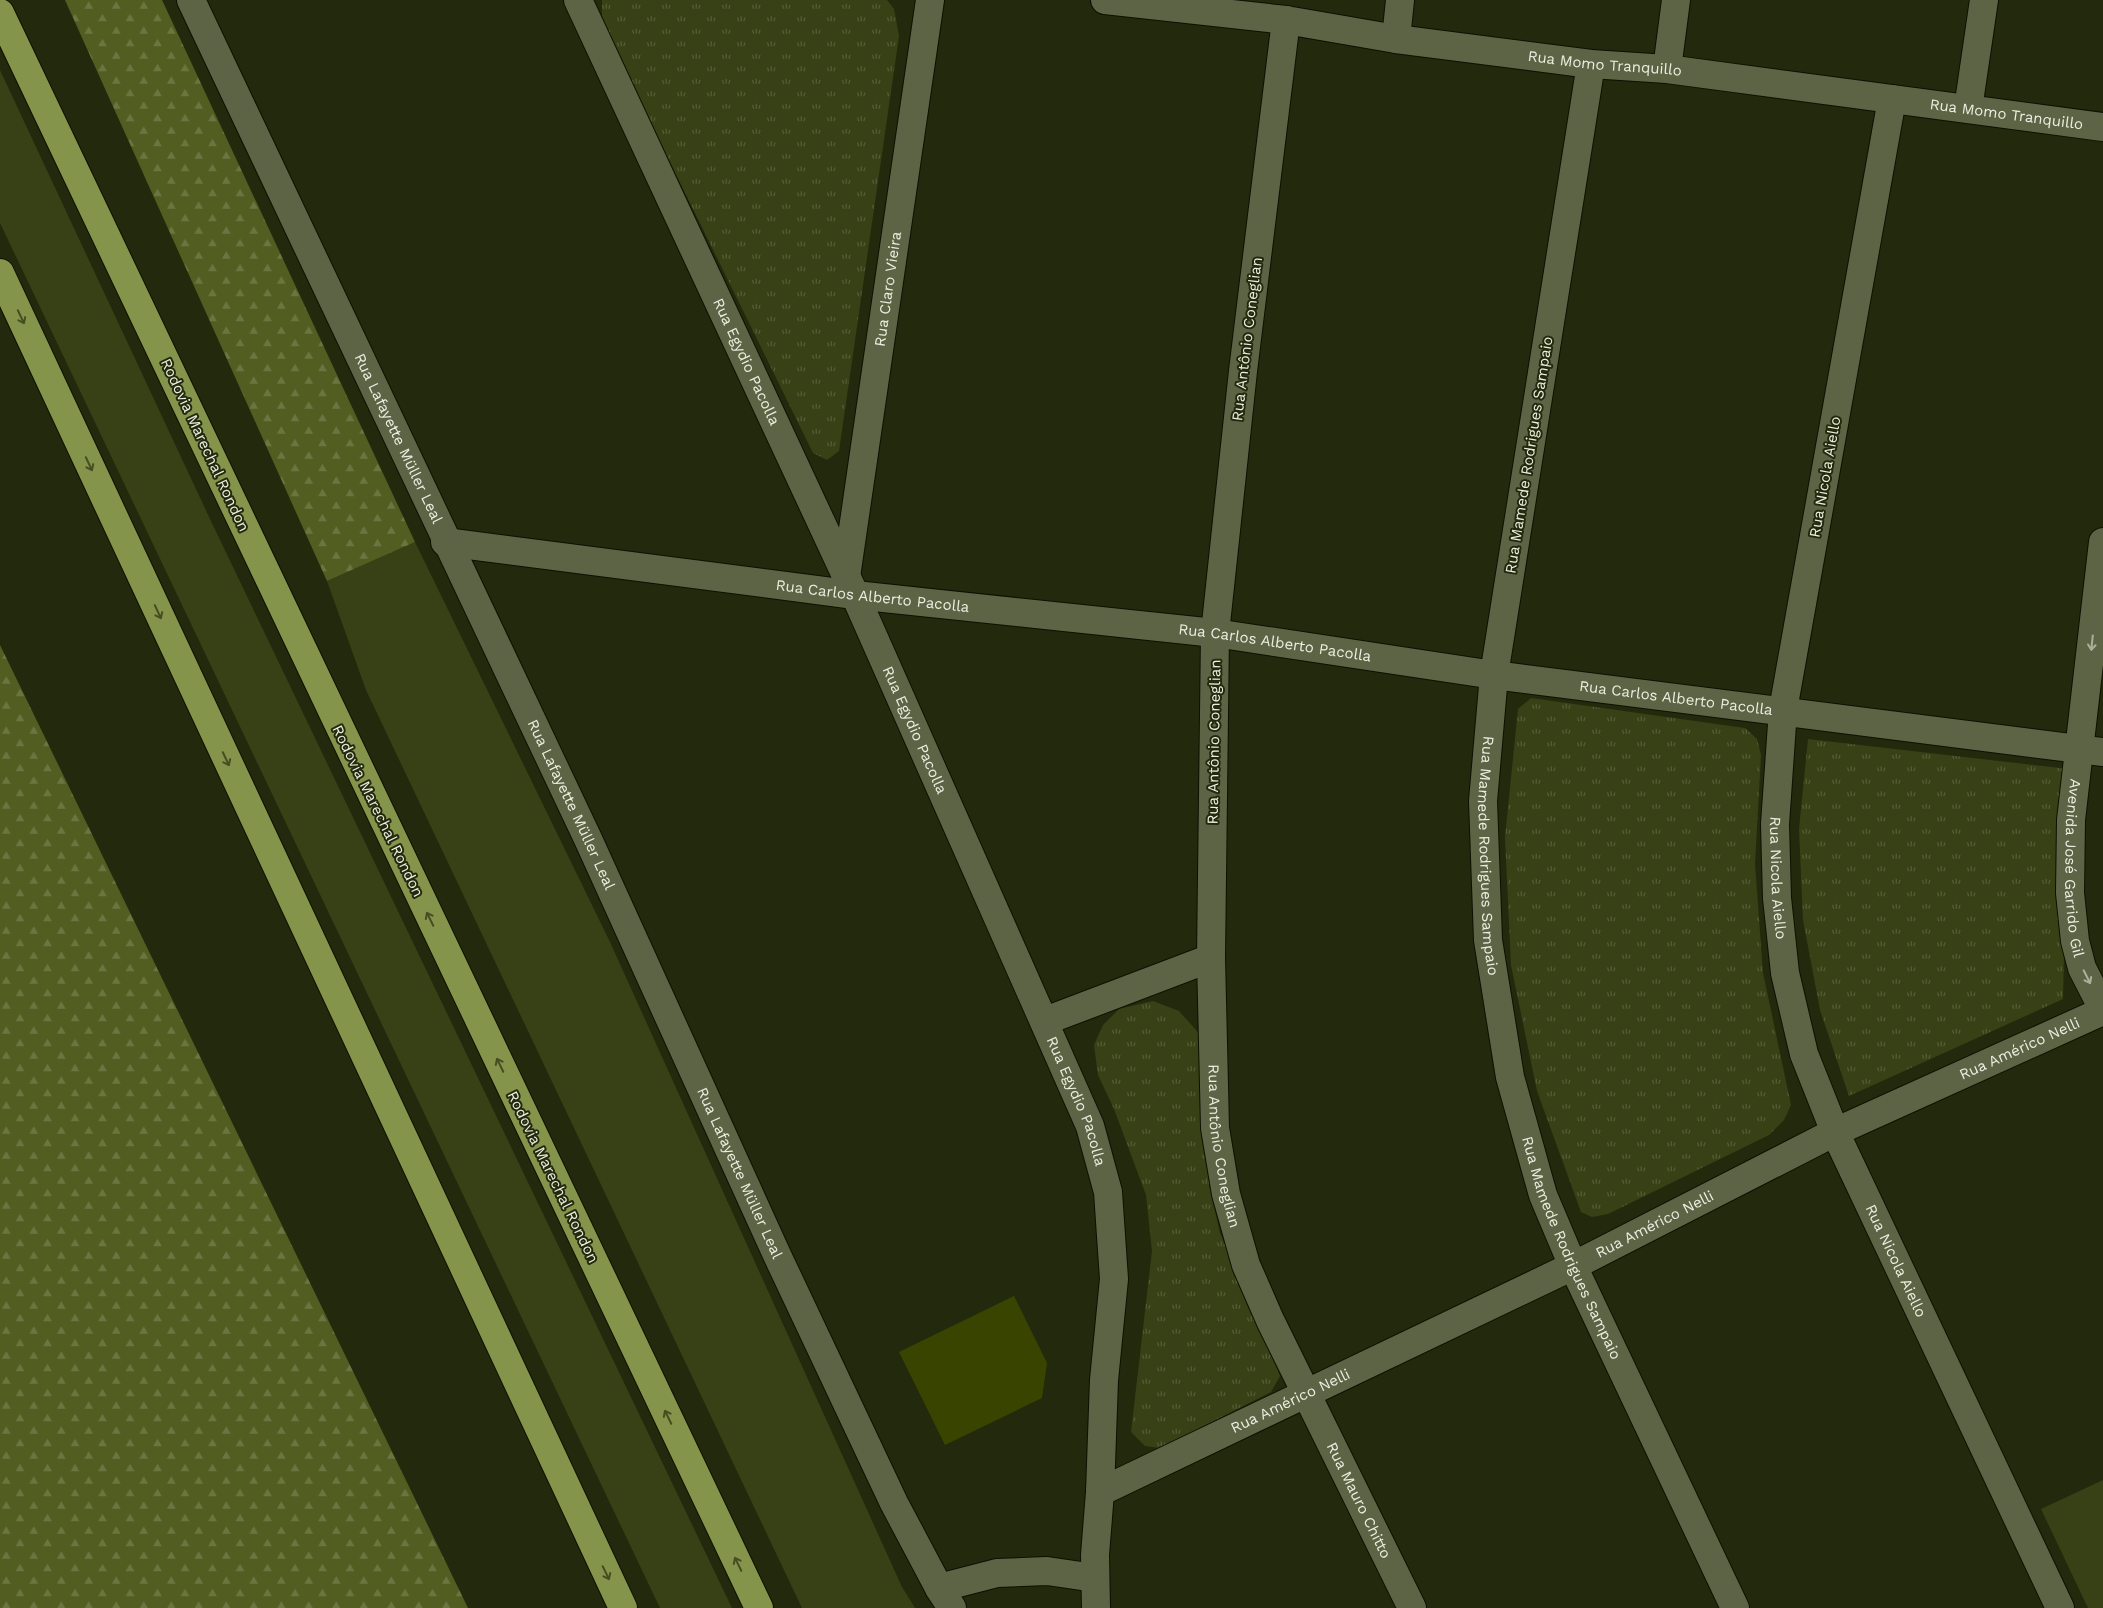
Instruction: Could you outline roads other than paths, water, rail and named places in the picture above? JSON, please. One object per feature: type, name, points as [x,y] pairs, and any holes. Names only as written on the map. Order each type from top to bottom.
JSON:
[{"type":"highway","points":[[9,0],[68,152]]},
{"type":"highway","name":"Rodovia Marechal Rondon","points":[[0,13],[68,152],[273,590],[759,1608]]},
{"type":"highway","points":[[0,273],[623,1608]]},
{"type":"street","name":"Rua Lafayette Müller Leal","points":[[191,0],[445,542],[588,839],[777,1255],[890,1495],[946,1598]]},
{"type":"street","name":"Rua Egydio Pacolla","points":[[578,0],[850,586],[1046,1021],[1090,1126],[1108,1192],[1114,1279],[1104,1380],[1100,1492]]},
{"type":"street","name":"Rua Claro Vieira","points":[[850,586],[930,0]]},
{"type":"street","name":"Rua Momo Tranquillo","points":[[1105,0],[1286,20],[1396,39],[1591,64],[1667,69],[2103,127]]},
{"type":"street","points":[[1396,39],[1400,0]]},
{"type":"street","points":[[1667,69],[1676,0]]},
{"type":"street","points":[[1968,109],[1984,0]]},
{"type":"street","name":"Rua Antônio Coneglian","points":[[1286,20],[1244,361],[1215,633],[1211,958],[1215,1128],[1226,1194],[1246,1265],[1270,1320],[1306,1392]]},
{"type":"street","name":"Rua Mamede Rodrigues Sampaio","points":[[1591,64],[1494,675],[1483,801],[1488,940],[1510,1077],[1543,1195],[1573,1266],[1735,1608]]},
{"type":"street","name":"Rua Nicola Aiello","points":[[1892,99],[1783,710],[1775,824],[1777,898],[1786,973],[1804,1054],[1835,1132],[2060,1608]]},
{"type":"street","name":"Rua Carlos Alberto Pacolla","points":[[445,542],[850,586],[1215,633],[1494,675],[2092,750]]},
{"type":"street","name":"Avenida José Garrido Gil","points":[[2103,542],[2092,750],[2071,820],[2070,893],[2075,941],[2082,968],[2103,1010]]},
{"type":"street","points":[[1046,1021],[1211,958]]},
{"type":"street","name":"Rua Américo Nelli","points":[[1100,1492],[1573,1266],[1835,1132],[2103,1010]]},
{"type":"street","name":"Rua Mauro Chitto","points":[[1306,1392],[1412,1608]]},
{"type":"street","points":[[1096,1608],[1095,1578],[1100,1492]]},
{"type":"street","points":[[946,1598],[997,1573],[1047,1571],[1095,1578]]}]
